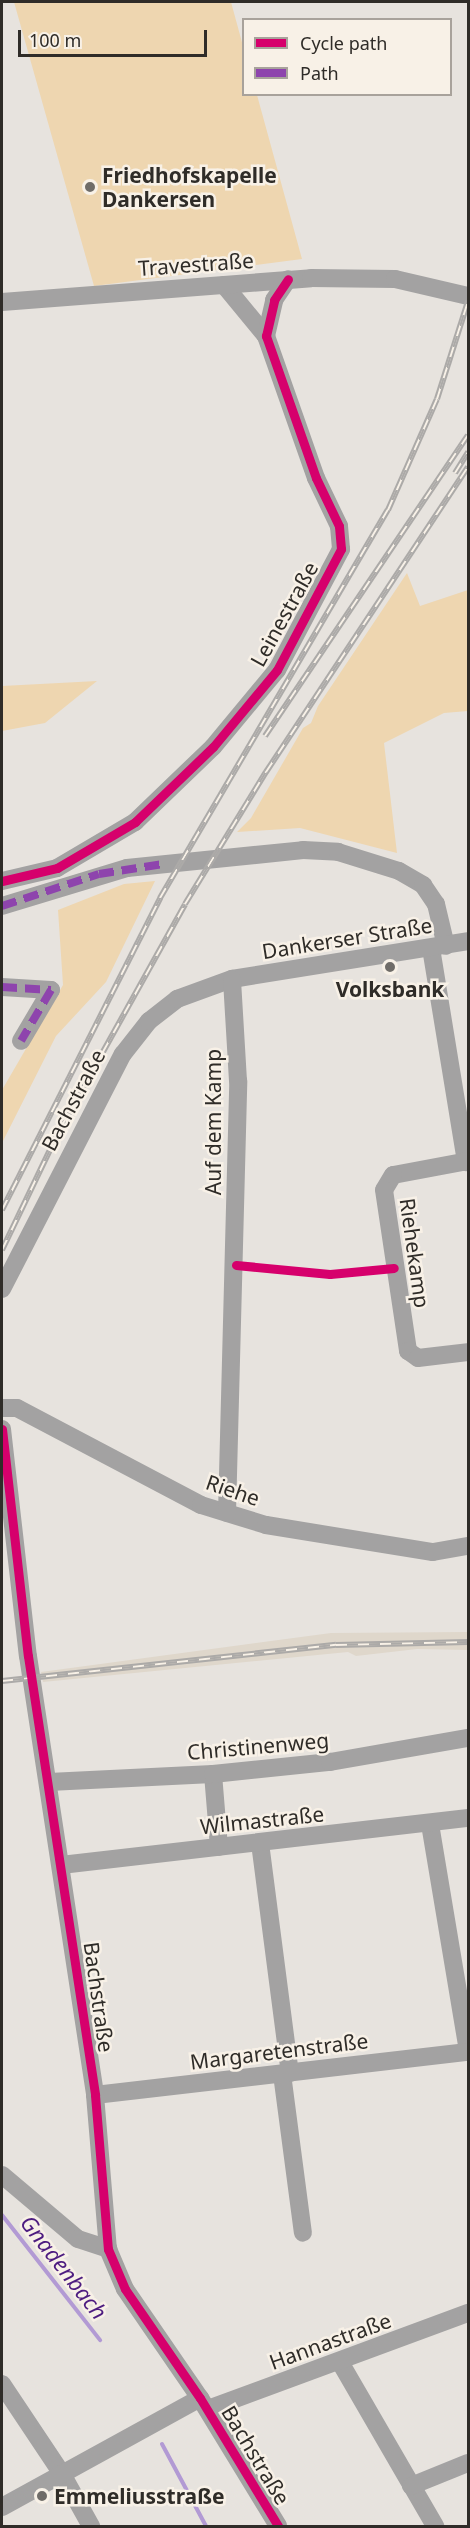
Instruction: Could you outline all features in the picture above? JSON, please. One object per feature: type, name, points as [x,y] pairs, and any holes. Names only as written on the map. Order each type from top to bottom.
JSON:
[{"type":"street","name":"Travestraße","points":[[2,302],[288,279],[395,279],[468,296]]},
{"type":"street","points":[[266,336],[274,300],[288,279]]},
{"type":"street","name":"Leinestraße","points":[[2,881],[57,868],[135,822],[204,756],[277,670],[341,549],[339,526],[316,478],[266,336],[224,285]]},
{"type":"street","name":"Riehekamp","points":[[2,906],[128,868],[303,850],[338,852],[389,867],[423,885],[436,904],[438,947],[467,1161],[393,1175],[387,1181],[384,1199],[408,1351],[418,1358],[468,1352]]},
{"type":"street","name":"Dankerser Straße","points":[[232,980],[468,941]]},
{"type":"street","name":"Bachstraße","points":[[2,1289],[134,1037],[177,999],[232,980]]},
{"type":"street","name":"Auf dem Kamp","points":[[227,1512],[238,1081],[232,980]]},
{"type":"street","points":[[2,987],[51,990],[21,1041]]},
{"type":"street","name":"Riehe","points":[[2,1408],[17,1408],[201,1505],[295,1533],[433,1552],[468,1546]]},
{"type":"street","name":"Bachstraße","points":[[2,1428],[28,1656],[95,2095],[108,2249],[125,2289],[204,2403],[278,2526]]},
{"type":"street","name":"Christinenweg","points":[[49,1782],[213,1774],[394,1753],[468,1738]]},
{"type":"street","points":[[213,1774],[219,1847]]},
{"type":"street","name":"Wilmastraße","points":[[61,1865],[468,1818]]},
{"type":"street","points":[[430,1824],[468,2052]]},
{"type":"street","points":[[260,1843],[303,2234]]},
{"type":"street","name":"Margaretenstraße","points":[[95,2095],[468,2052]]},
{"type":"street","points":[[2,2175],[78,2239],[108,2249]]},
{"type":"street","name":"Hannastraße","points":[[204,2403],[340,2362],[468,2313]]},
{"type":"street","points":[[340,2362],[435,2526]]},
{"type":"street","points":[[2,2384],[62,2474],[91,2526]]},
{"type":"street","points":[[2,2507],[62,2474],[204,2403]]},
{"type":"street","points":[[411,2486],[468,2463]]},
{"type":"shaded area","points":[[14,2],[231,2],[242,42],[242,96],[257,96],[302,259],[94,286]]},
{"type":"shaded area","points":[[407,573],[420,606],[468,590],[468,711],[444,713],[384,743],[397,853],[300,828],[237,832],[251,818],[303,728],[311,723],[318,706]]},
{"type":"shaded area","points":[[97,681],[45,723],[2,731],[2,686]]},
{"type":"shaded area","points":[[155,881],[106,982],[56,1036],[2,1143],[2,1090],[63,985],[58,910],[124,884]]},
{"type":"shaded area","points":[[468,1632],[468,1650],[417,1649],[356,1656],[348,1652],[43,1682],[41,1672],[331,1633]]},
{"type":"waterway","name":"Gnadenbach","points":[[2,2215],[100,2340]]},
{"type":"waterway","name":"Gnadenbach","points":[[162,2444],[206,2526]]},
{"type":"railway","points":[[2,1210],[160,898],[388,510],[437,399],[468,301]]},
{"type":"railway","points":[[265,736],[468,435]]},
{"type":"railway","points":[[455,473],[468,452]]},
{"type":"railway","points":[[2,1250],[60,1129],[185,904],[266,772],[468,467]]},
{"type":"railway","points":[[2,1681],[336,1645],[468,1642]]},
{"type":"marked path","points":[[2,906],[99,874],[163,864]]},
{"type":"marked path","points":[[2,987],[51,990],[21,1041]]},
{"type":"cycle path","points":[[2,881],[57,868],[135,822],[213,747],[277,670],[341,549],[339,526],[316,478],[266,336],[274,300],[288,279]]},
{"type":"cycle path","points":[[236,1265],[330,1274],[394,1268]]},
{"type":"cycle path","points":[[2,1429],[28,1656],[95,2095],[108,2249],[125,2289],[200,2398],[278,2526]]},
{"type":"place","name":"Friedhofskapelle Dankersen","points":[[90,187]]},
{"type":"place","name":"Volksbank","points":[[390,967]]},
{"type":"place","name":"Emmeliusstraße","points":[[42,2496]]}]
